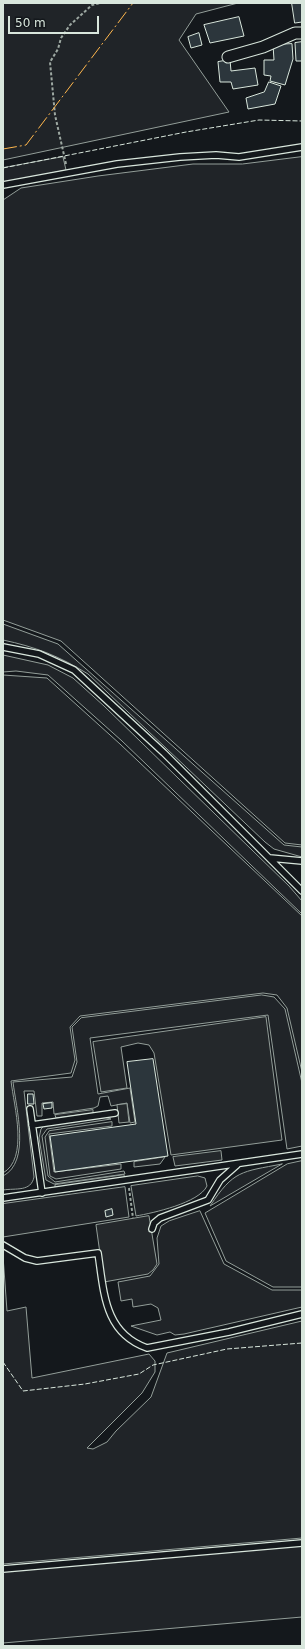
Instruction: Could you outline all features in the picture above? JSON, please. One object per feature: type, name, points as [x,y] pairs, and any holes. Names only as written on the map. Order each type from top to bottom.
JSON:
[{"type":"street","points":[[228,57],[263,47],[295,33],[302,33]]},
{"type":"lane","points":[[3,185],[117,164],[180,157],[216,155],[239,157],[302,147]]},
{"type":"lane","points":[[3,647],[39,654],[74,670],[164,753],[302,891]]},
{"type":"lane","points":[[270,858],[302,861]]},
{"type":"lane","points":[[30,1109],[42,1193]]},
{"type":"lane","points":[[32,1125],[115,1113]]},
{"type":"lane","points":[[3,1198],[302,1154]]},
{"type":"lane","points":[[152,1229],[154,1223],[160,1218],[208,1200],[220,1180],[239,1164]]},
{"type":"lane","points":[[3,1245],[25,1258],[38,1260],[98,1252],[105,1299],[111,1318],[123,1334],[136,1344],[147,1348],[229,1332],[302,1314]]},
{"type":"lane","points":[[3,1569],[302,1543]]},
{"type":"path","points":[[68,173],[55,115],[50,62],[58,49],[61,38],[70,25],[92,5],[100,3]]},
{"type":"path","points":[[128,1186],[133,1218]]},
{"type":"shaded area","points":[[3,3],[238,3],[196,14],[179,40],[229,112],[3,160]]},
{"type":"shaded area","points":[[63,157],[66,170],[3,183],[3,168]]},
{"type":"shaded area","points":[[302,157],[302,845],[285,843],[61,641],[3,620],[3,200],[21,188],[98,176],[193,164],[242,164]]},
{"type":"shaded area","points":[[3,624],[58,644],[284,845],[302,847],[302,857],[274,849],[265,842],[88,674],[47,653],[3,640]]},
{"type":"shaded area","points":[[3,655],[48,665],[73,678],[104,706],[289,886],[302,901],[302,914],[122,741],[48,675],[16,671],[3,672]]},
{"type":"shaded area","points":[[3,675],[47,678],[120,744],[302,916],[302,1072],[287,1008],[277,995],[263,993],[80,1016],[70,1027],[75,1060],[71,1073],[11,1081],[17,1117],[18,1144],[16,1156],[11,1166],[3,1173]]},
{"type":"shaded area","points":[[262,995],[274,997],[285,1009],[302,1083],[302,1146],[287,1149],[268,1015],[90,1038],[98,1094],[130,1088],[135,1122],[130,1123],[127,1103],[111,1106],[108,1096],[100,1097],[98,1106],[94,1108],[54,1114],[53,1102],[42,1103],[42,1116],[37,1116],[34,1091],[24,1091],[34,1177],[30,1185],[26,1187],[3,1190],[3,1176],[12,1169],[17,1159],[19,1147],[19,1119],[13,1082],[72,1077],[77,1062],[72,1027],[81,1018]]},
{"type":"shaded area","points":[[266,1017],[282,1140],[171,1155],[154,1053],[149,1045],[138,1043],[121,1047],[127,1088],[101,1092],[93,1042]]},
{"type":"shaded area","points":[[127,1104],[129,1122],[119,1123],[117,1105]]},
{"type":"shaded area","points":[[93,1110],[93,1113],[56,1118],[55,1115]]},
{"type":"shaded area","points":[[104,1117],[111,1119],[47,1129],[42,1136],[48,1176],[55,1182],[124,1171],[125,1174],[54,1184],[46,1180],[39,1138],[41,1129],[44,1126]]},
{"type":"shaded area","points":[[112,1122],[112,1126],[49,1134],[54,1172],[121,1164],[121,1169],[56,1179],[50,1176],[45,1137],[49,1131]]},
{"type":"shaded area","points":[[221,1151],[222,1160],[175,1166],[173,1157]]},
{"type":"shaded area","points":[[165,1157],[160,1164],[134,1167],[134,1162]]},
{"type":"shaded area","points":[[302,1161],[302,1287],[273,1287],[226,1261],[205,1213],[287,1164]]},
{"type":"shaded area","points":[[282,1164],[210,1206],[226,1185],[240,1174]]},
{"type":"shaded area","points":[[124,1175],[125,1179],[55,1188],[55,1185]]},
{"type":"shaded area","points":[[198,1176],[205,1178],[207,1186],[195,1197],[175,1206],[136,1216],[131,1186]]},
{"type":"shaded area","points":[[125,1187],[129,1217],[3,1237],[3,1204]]},
{"type":"shaded area","points":[[200,1211],[224,1264],[272,1290],[302,1290],[302,1307],[175,1335],[170,1332],[157,1335],[131,1326],[161,1320],[158,1308],[151,1304],[133,1307],[132,1299],[121,1301],[118,1282],[150,1276],[159,1264],[157,1238],[161,1226],[169,1221]]},
{"type":"shaded area","points":[[149,1216],[157,1264],[153,1270],[148,1274],[104,1282],[96,1225]]},
{"type":"shaded area","points":[[3,1256],[7,1311],[26,1307],[32,1378],[149,1354],[155,1361],[155,1372],[142,1393],[87,1448],[93,1449],[107,1442],[116,1431],[151,1397],[167,1353],[302,1321],[302,1538],[3,1564]]},
{"type":"shaded area","points":[[302,1546],[302,1617],[3,1643],[3,1572]]},
{"type":"building","points":[[292,3],[302,3],[302,22],[295,23]]},
{"type":"building","points":[[239,17],[244,36],[210,43],[204,25]]},
{"type":"building","points":[[199,33],[202,45],[191,48],[188,37]]},
{"type":"building","points":[[302,42],[302,61],[296,61],[295,43]]},
{"type":"building","points":[[292,44],[293,59],[285,85],[270,81],[271,76],[264,75],[264,60],[274,60],[273,45]]},
{"type":"building","points":[[230,60],[231,71],[255,68],[258,85],[233,89],[231,82],[220,82],[218,62]]},
{"type":"building","points":[[269,82],[281,86],[275,104],[248,109],[246,98],[264,92]]},
{"type":"building","points":[[153,1059],[168,1156],[55,1172],[50,1136],[136,1124],[127,1062]]},
{"type":"building","points":[[28,1094],[33,1094],[34,1104],[28,1104]]},
{"type":"building","points":[[52,1103],[52,1108],[44,1109],[43,1104]]},
{"type":"building","points":[[112,1209],[113,1215],[106,1217],[105,1211]]},
{"type":"fence","points":[[3,168],[186,132],[259,120],[302,121]]},
{"type":"fence","points":[[3,1362],[23,1391],[85,1384],[139,1374],[153,1365],[227,1349],[302,1343]]},
{"type":"power","points":[[3,149],[26,145],[133,3]]}]
